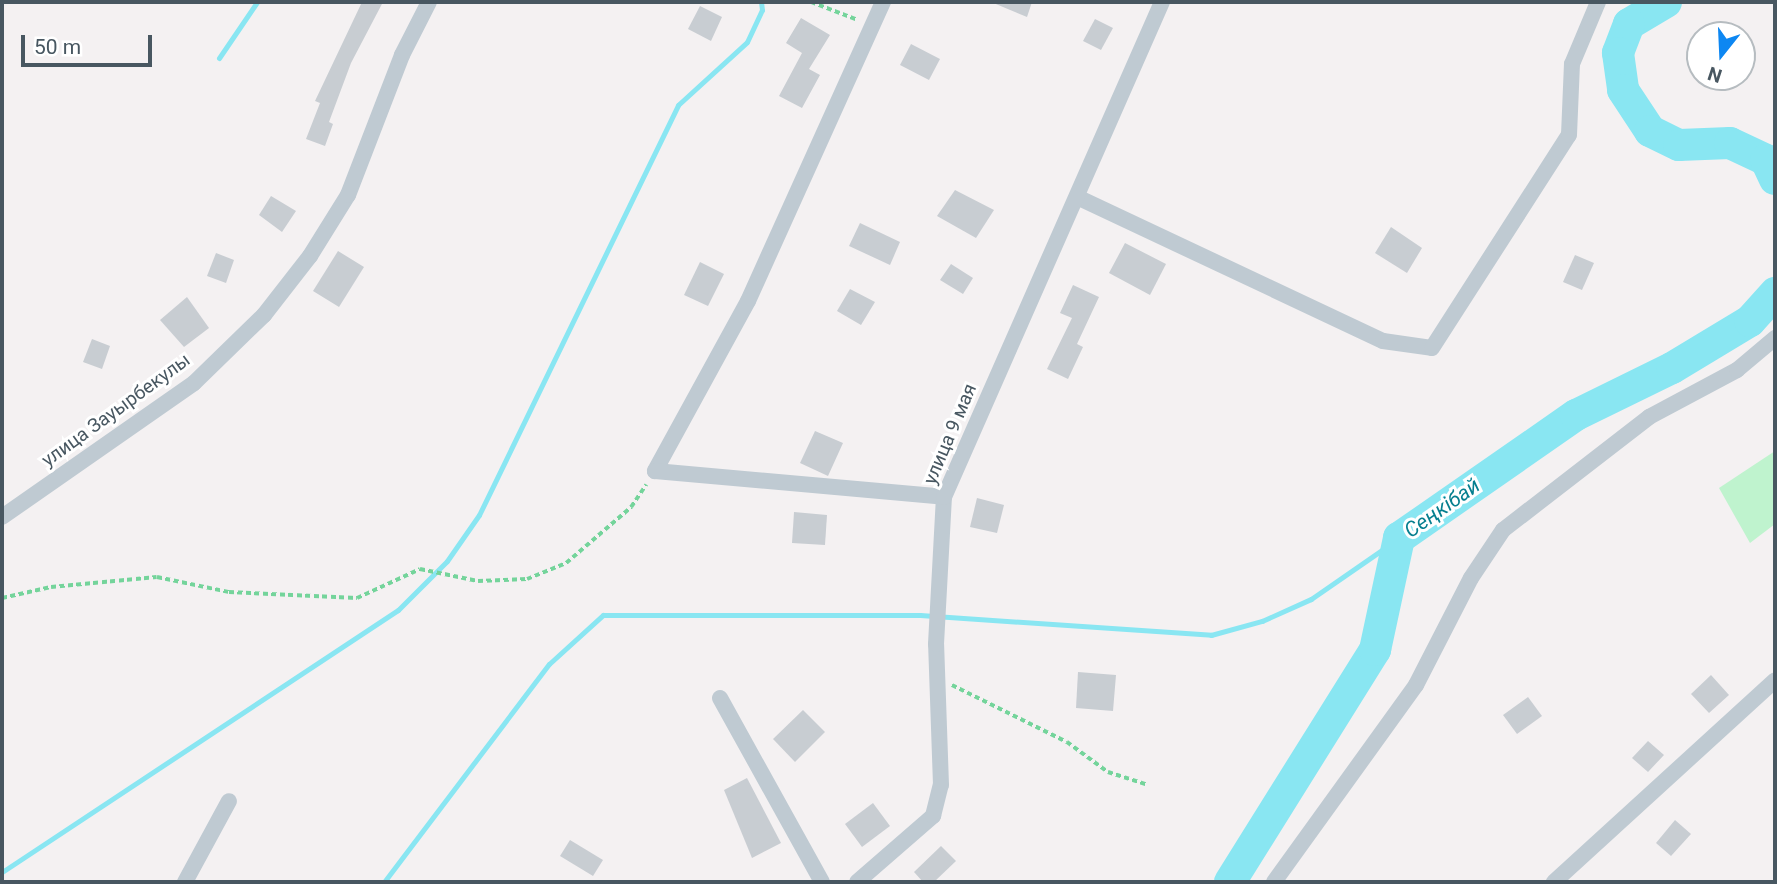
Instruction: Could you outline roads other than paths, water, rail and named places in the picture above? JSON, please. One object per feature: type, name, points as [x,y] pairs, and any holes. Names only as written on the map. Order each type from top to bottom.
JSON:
[{"type":"street","name":"улица Зауырбекулы","points":[[2,517],[194,383],[264,315],[310,256],[348,195],[402,55],[429,2]]},
{"type":"street","points":[[884,2],[748,301],[655,471],[944,497]]},
{"type":"street","name":"улица 9 мая","points":[[857,882],[933,816],[941,785],[936,644],[944,497],[1162,2]]},
{"type":"street","points":[[1077,197],[1383,341],[1432,348],[1569,135],[1572,64],[1598,2]]},
{"type":"street","points":[[1274,882],[1416,685],[1471,578],[1503,530],[1649,417],[1737,370],[1775,338]]},
{"type":"street","points":[[1554,882],[1775,680]]},
{"type":"street","points":[[720,698],[822,882]]},
{"type":"street","points":[[185,882],[229,801]]},
{"type":"waterway","points":[[219,58],[257,2]]},
{"type":"waterway","points":[[2,872],[398,610],[447,561],[479,515],[678,105],[747,42],[762,10],[761,2]]},
{"type":"waterway","name":"Сеңкібай","points":[[1666,2],[1629,24],[1618,53],[1623,90],[1650,131],[1679,145],[1730,143],[1766,160],[1775,179]]},
{"type":"waterway","name":"Сеңкібай","points":[[1230,882],[1375,650],[1399,538],[1576,415],[1672,368],[1750,321],[1775,293]]},
{"type":"waterway","points":[[384,882],[549,664],[603,615],[920,615],[1211,635],[1262,621],[1311,599],[1399,538]]}]
